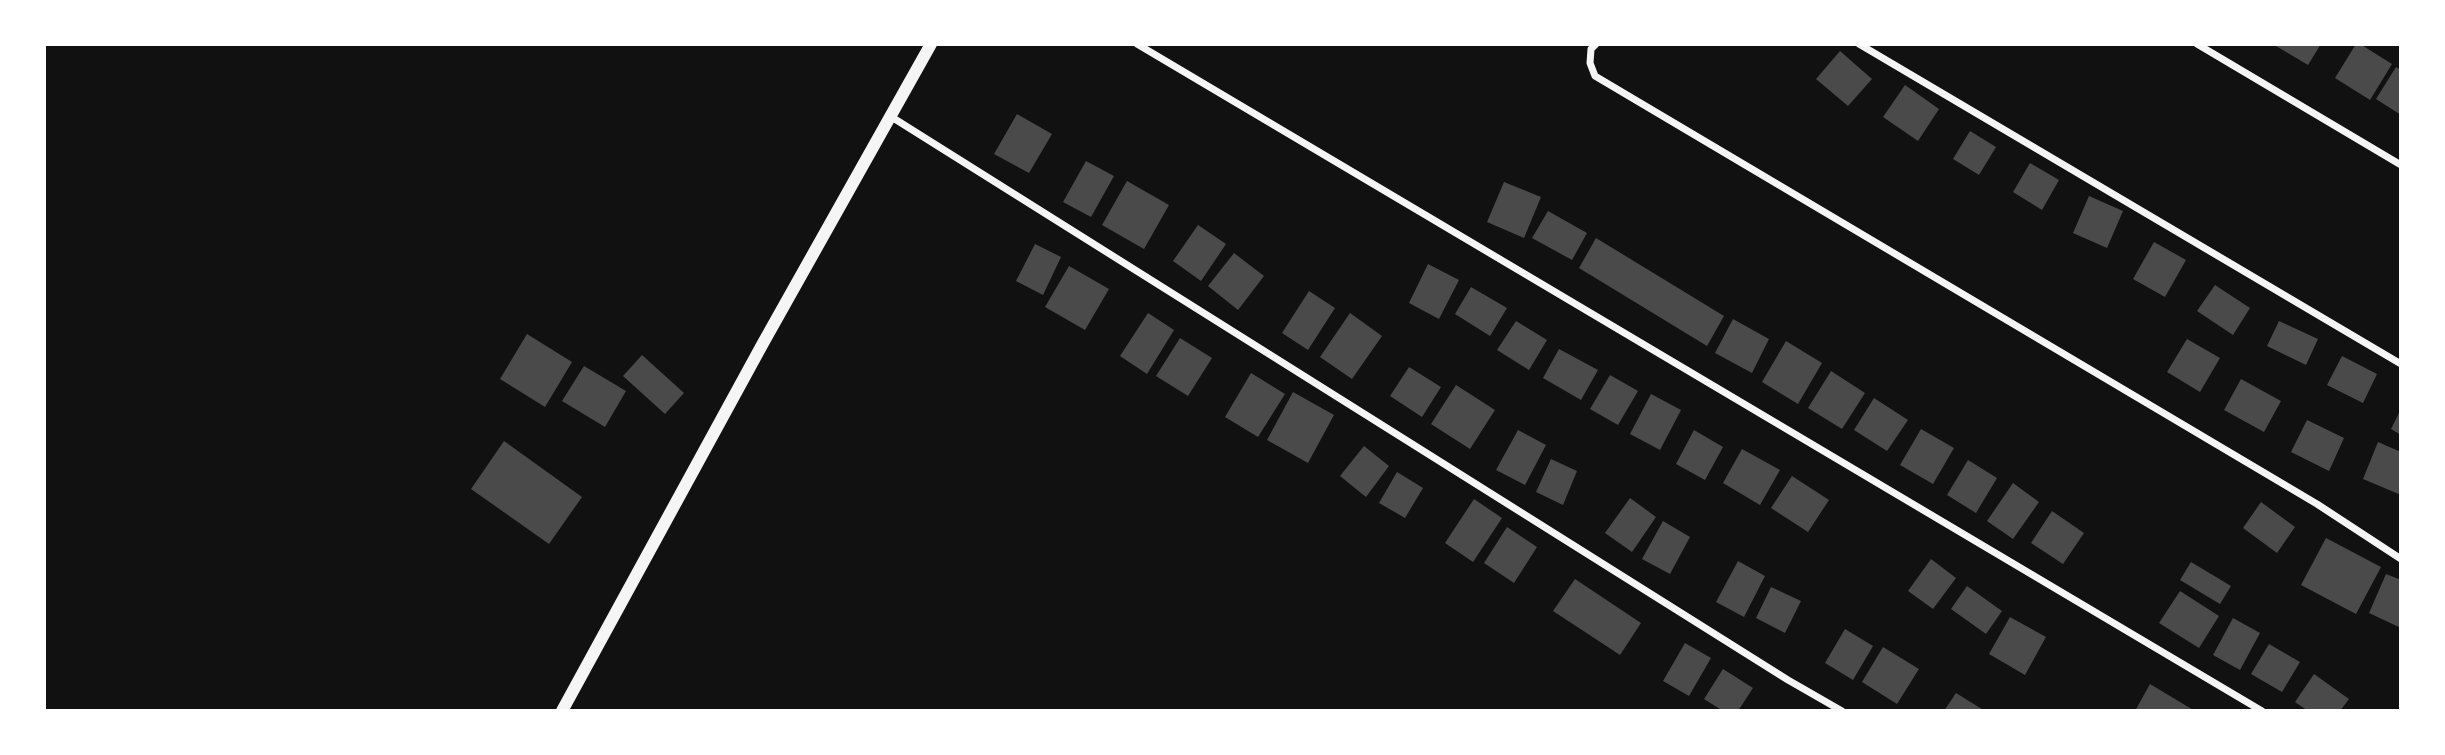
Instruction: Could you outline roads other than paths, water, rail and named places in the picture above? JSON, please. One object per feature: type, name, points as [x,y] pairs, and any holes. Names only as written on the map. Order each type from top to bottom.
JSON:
[{"type":"street","points":[[562,711],[762,345],[931,44]]},
{"type":"street","points":[[1137,44],[2262,711]]},
{"type":"street","points":[[1581,44],[1593,46],[1591,70],[1595,76],[2305,497],[2401,559]]},
{"type":"street","points":[[1858,44],[2401,364]]},
{"type":"street","points":[[2197,44],[2401,165]]},
{"type":"street","points":[[890,117],[1776,673],[1842,711]]}]
